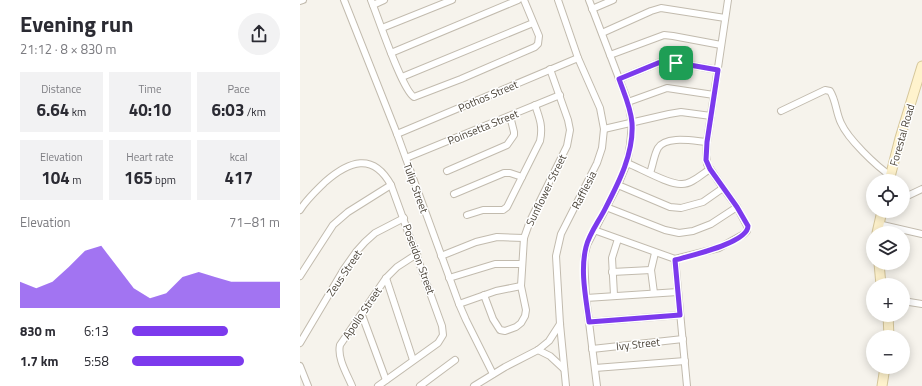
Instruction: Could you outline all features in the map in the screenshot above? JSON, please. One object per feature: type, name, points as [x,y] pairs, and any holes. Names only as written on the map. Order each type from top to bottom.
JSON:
[{"type":"street","name":"Tulip Street","points":[[344,0],[397,134],[459,304],[493,374]]},
{"type":"street","points":[[384,0],[372,2],[391,53],[410,94],[414,97],[461,80],[535,47],[538,44],[539,36],[524,0]]},
{"type":"street","points":[[382,28],[452,0]]},
{"type":"street","points":[[391,53],[518,0]]},
{"type":"street","name":"Rafflesia","points":[[558,0],[578,58],[600,108],[604,129],[602,148],[597,163],[561,234],[556,256],[560,324],[566,386]]},
{"type":"street","points":[[589,0],[628,102],[632,123],[630,145],[626,163],[618,185],[586,245],[584,257],[586,298],[597,386]]},
{"type":"street","points":[[592,9],[613,0]]},
{"type":"street","points":[[594,230],[675,260],[719,248],[744,234],[748,229],[748,226],[737,207],[710,169],[706,160],[707,142],[728,0]]},
{"type":"street","points":[[602,33],[661,8],[725,18]]},
{"type":"street","points":[[402,76],[533,23]]},
{"type":"street","points":[[610,55],[664,36],[673,36],[722,45]]},
{"type":"street","name":"Pothos Street","points":[[397,134],[578,58]]},
{"type":"street","points":[[619,79],[658,63],[667,61],[718,70]]},
{"type":"street","name":"Forestal Road","points":[[891,174],[922,66]]},
{"type":"street","name":"Sunflower Street","points":[[484,295],[500,330],[505,331],[516,327],[521,323],[525,316],[526,310],[521,286],[524,238],[530,221],[567,146],[570,130],[550,69]]},
{"type":"street","points":[[628,102],[667,88],[714,95]]},
{"type":"street","points":[[781,111],[825,90],[830,91],[841,124],[845,131],[886,174]]},
{"type":"street","name":"Poinsetta Street","points":[[406,158],[560,96]]},
{"type":"street","points":[[467,215],[482,210],[500,210],[505,208],[540,141],[542,131],[535,106]]},
{"type":"street","points":[[604,129],[681,112],[711,116]]},
{"type":"street","points":[[447,171],[507,145],[514,135],[510,116]]},
{"type":"street","points":[[650,173],[658,148],[663,143],[669,140],[707,142]]},
{"type":"street","name":"Poseidon Street","points":[[300,210],[317,190],[347,166],[361,163],[373,165],[384,173],[391,184],[404,218],[442,326],[443,335],[438,343],[413,360]]},
{"type":"street","points":[[626,163],[673,183],[684,184],[710,169]]},
{"type":"street","points":[[454,194],[504,174],[510,173],[522,177]]},
{"type":"street","points":[[300,276],[333,225],[348,212],[391,184]]},
{"type":"street","points":[[618,185],[670,207],[681,208],[703,202],[723,188]]},
{"type":"street","points":[[910,195],[922,189]]},
{"type":"street","points":[[606,207],[665,230],[679,233],[693,231],[710,224],[737,207]]},
{"type":"street","name":"Zeus Street","points":[[300,343],[344,269],[356,252],[375,234],[404,218]]},
{"type":"street","points":[[910,232],[922,234]]},
{"type":"street","points":[[441,256],[483,240],[497,237],[524,238]]},
{"type":"street","points":[[614,295],[612,272],[614,251],[618,239]]},
{"type":"street","points":[[654,293],[651,270],[655,253]]},
{"type":"street","name":"Apollo Street","points":[[352,386],[339,349],[386,278],[397,267],[417,254]]},
{"type":"street","points":[[675,260],[687,386]]},
{"type":"street","points":[[449,278],[495,264],[522,264]]},
{"type":"street","points":[[612,272],[651,270]]},
{"type":"street","points":[[378,386],[413,360],[386,278]]},
{"type":"street","points":[[459,304],[484,295],[521,286]]},
{"type":"street","points":[[586,298],[678,292]]},
{"type":"street","points":[[910,301],[922,304]]},
{"type":"street","points":[[362,315],[386,380]]},
{"type":"street","points":[[589,322],[680,315]]},
{"type":"street","points":[[474,386],[538,350],[549,341],[560,324]]},
{"type":"street","name":"Ivy Street","points":[[592,348],[683,340]]},
{"type":"street","points":[[538,350],[550,356],[564,369]]},
{"type":"street","points":[[420,386],[455,360]]},
{"type":"street","points":[[595,368],[685,361]]},
{"type":"street","points":[[300,366],[308,386]]},
{"type":"street","points":[[882,386],[884,374]]},
{"type":"route","points":[[667,61],[676,63],[718,70],[707,142],[706,160],[710,169],[737,207],[748,226],[748,229],[744,234],[719,248],[675,260],[680,315],[589,322],[584,273],[586,245],[618,185],[626,163],[630,145],[632,123],[628,102],[619,79],[658,63],[667,61]]}]
